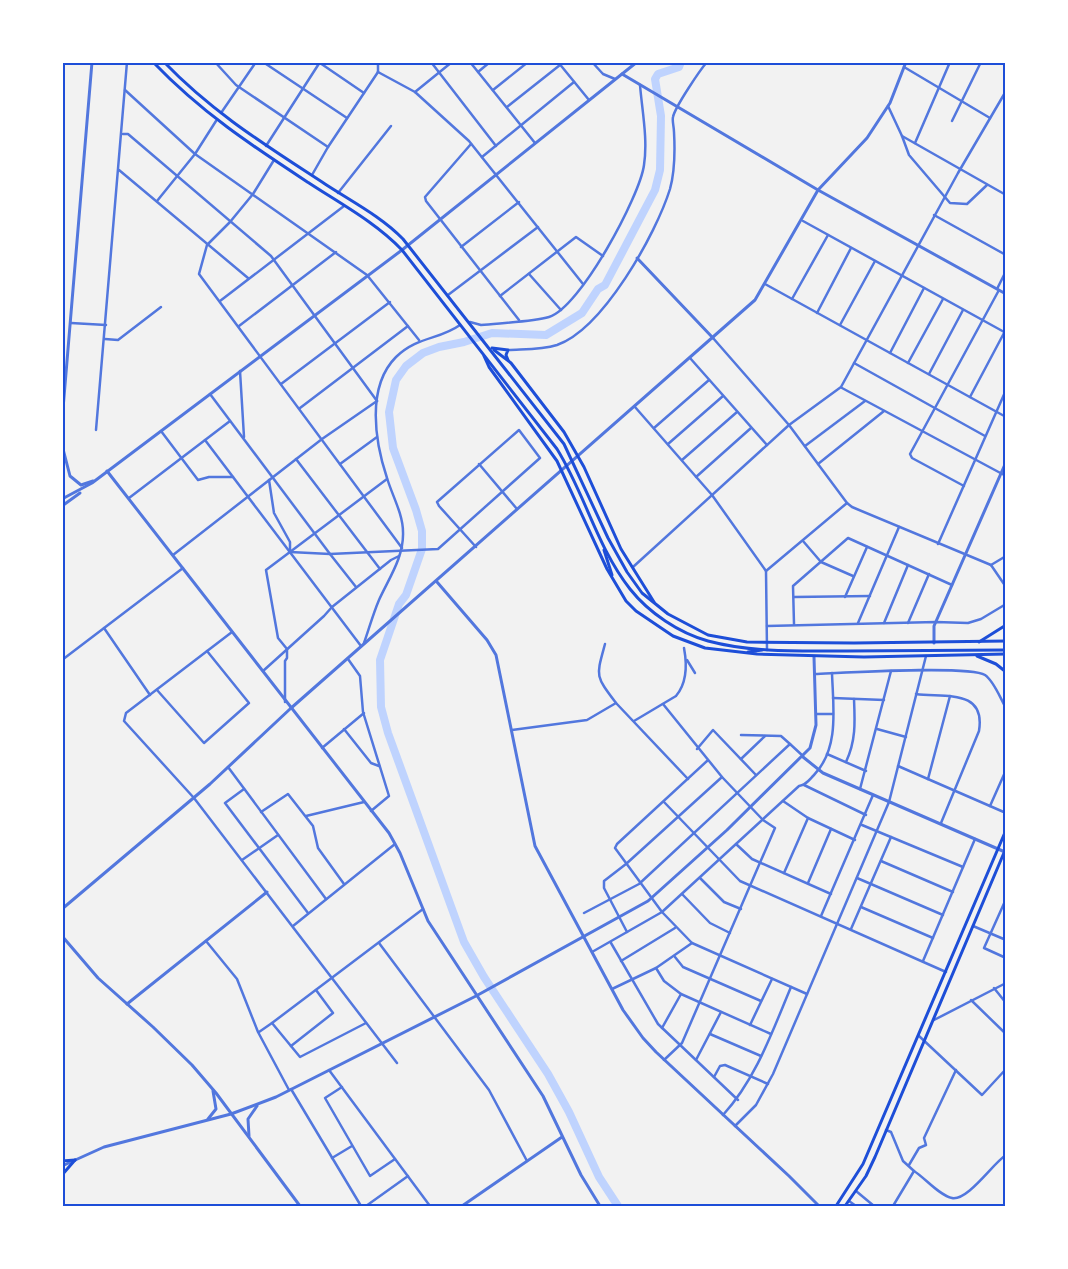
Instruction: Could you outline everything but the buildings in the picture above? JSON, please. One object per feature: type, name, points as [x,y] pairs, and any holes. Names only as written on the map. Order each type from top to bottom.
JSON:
[{"type":"main road","points":[[153,62],[181,92],[216,121],[375,226],[402,250],[535,418],[568,466],[600,540],[616,585]]},
{"type":"main road","points":[[164,62],[220,114],[390,227],[408,245],[551,426],[573,461],[619,559],[633,582],[656,606],[681,622],[708,635],[730,640],[768,643],[1006,641]]},
{"type":"main road","points":[[489,347],[508,350],[506,357],[564,432],[579,457],[614,537],[656,606]]},
{"type":"main road","points":[[489,347],[511,363]]},
{"type":"main road","points":[[480,349],[489,367],[534,427],[562,471],[616,585],[636,611],[673,636],[705,648],[738,653],[814,657],[1006,654]]},
{"type":"main road","points":[[600,540],[634,594],[677,628],[706,641],[779,651],[1006,650]]},
{"type":"main road","points":[[978,642],[1006,624]]},
{"type":"main road","points":[[738,653],[767,650]]},
{"type":"main road","points":[[779,651],[791,655]]},
{"type":"main road","points":[[974,655],[996,664],[1006,672]]},
{"type":"main road","points":[[836,1206],[863,1164],[1006,830]]},
{"type":"main road","points":[[844,1206],[866,1176],[1005,851]]},
{"type":"main road","points":[[62,1161],[75,1160]]},
{"type":"main road","points":[[62,1175],[75,1160]]},
{"type":"street","points":[[63,420],[92,62]]},
{"type":"street","points":[[96,430],[127,62]]},
{"type":"street","points":[[215,62],[240,86],[328,147]]},
{"type":"street","points":[[220,114],[256,62]]},
{"type":"street","points":[[263,62],[347,118]]},
{"type":"street","points":[[312,176],[328,147],[378,72],[378,62]]},
{"type":"street","points":[[430,62],[496,146]]},
{"type":"street","points":[[415,92],[452,62]]},
{"type":"street","points":[[470,62],[535,143]]},
{"type":"street","points":[[478,72],[490,62]]},
{"type":"street","points":[[493,90],[528,62]]},
{"type":"street","points":[[592,62],[603,74],[615,79]]},
{"type":"street","points":[[62,506],[402,250],[637,62]]},
{"type":"street","points":[[508,350],[550,346],[579,333],[594,320],[616,292],[637,258],[670,188],[674,157],[672,117],[708,62]]},
{"type":"street","points":[[62,909],[194,798],[290,709],[437,582],[755,300],[766,284],[818,190],[867,138],[888,106],[906,62]]},
{"type":"street","points":[[915,143],[950,62]]},
{"type":"street","points":[[952,120],[980,62]]},
{"type":"street","points":[[266,146],[283,117],[320,63],[364,93]]},
{"type":"street","points":[[506,107],[559,64],[589,100]]},
{"type":"street","points":[[904,68],[990,118]]},
{"type":"street","points":[[378,72],[415,92],[471,144],[583,284]]},
{"type":"street","points":[[622,74],[818,190],[1006,294]]},
{"type":"street","points":[[482,157],[574,82]]},
{"type":"street","points":[[470,322],[480,325],[550,317],[561,310],[583,284],[603,256],[638,186],[644,164],[642,86]]},
{"type":"street","points":[[125,90],[195,154],[367,275],[419,340]]},
{"type":"street","points":[[632,568],[789,425],[841,387],[934,215],[1006,91]]},
{"type":"street","points":[[888,106],[909,155],[954,204],[967,204],[987,185]]},
{"type":"street","points":[[157,201],[195,154],[216,121]]},
{"type":"street","points":[[338,193],[391,126]]},
{"type":"street","points":[[122,134],[128,134],[274,259],[315,315],[319,324],[377,401]]},
{"type":"street","points":[[902,136],[1006,195]]},
{"type":"street","points":[[471,144],[425,197],[461,247],[519,320]]},
{"type":"street","points":[[274,160],[253,194],[230,222],[207,245],[200,274],[402,548]]},
{"type":"street","points":[[119,170],[248,278]]},
{"type":"street","points":[[461,247],[519,202]]},
{"type":"street","points":[[220,302],[248,278],[344,206]]},
{"type":"street","points":[[934,215],[1006,255]]},
{"type":"street","points":[[802,221],[1005,333],[970,397]]},
{"type":"street","points":[[448,295],[538,227]]},
{"type":"street","points":[[792,299],[828,235]]},
{"type":"street","points":[[500,296],[576,237],[603,256]]},
{"type":"street","points":[[817,313],[851,247]]},
{"type":"street","points":[[239,326],[294,286],[336,252]]},
{"type":"street","points":[[637,258],[713,338],[789,425],[847,503],[991,566],[1006,587]]},
{"type":"street","points":[[840,325],[875,261]]},
{"type":"street","points":[[964,486],[912,458],[910,454],[984,321],[1006,271]]},
{"type":"street","points":[[529,274],[561,310]]},
{"type":"street","points":[[766,284],[1006,417]]},
{"type":"street","points":[[890,353],[924,288]]},
{"type":"street","points":[[908,363],[943,299]]},
{"type":"street","points":[[281,384],[390,302]]},
{"type":"street","points":[[105,339],[118,340],[161,307]]},
{"type":"street","points":[[929,374],[964,310]]},
{"type":"street","points":[[71,323],[106,326]]},
{"type":"street","points":[[363,646],[373,616],[402,548],[403,531],[377,438],[377,401],[390,365],[396,357],[419,340],[453,330],[461,325]]},
{"type":"street","points":[[300,409],[408,326]]},
{"type":"street","points":[[690,358],[767,445]]},
{"type":"street","points":[[854,363],[985,436]]},
{"type":"street","points":[[240,371],[244,439]]},
{"type":"street","points":[[654,428],[709,380]]},
{"type":"street","points":[[841,387],[1006,476]]},
{"type":"street","points":[[938,544],[995,411],[1006,390]]},
{"type":"street","points":[[210,394],[356,588]]},
{"type":"street","points":[[668,444],[723,396]]},
{"type":"street","points":[[173,555],[296,459],[377,401]]},
{"type":"street","points":[[805,446],[865,401]]},
{"type":"street","points":[[635,407],[712,495],[766,571],[767,650]]},
{"type":"street","points":[[818,464],[884,411]]},
{"type":"street","points":[[682,460],[737,412]]},
{"type":"street","points":[[129,498],[230,421]]},
{"type":"street","points":[[696,476],[751,428]]},
{"type":"street","points":[[290,552],[330,554],[438,549],[460,529],[502,491],[540,458],[519,430],[478,464],[437,502],[460,529],[476,547]]},
{"type":"street","points":[[161,431],[198,480],[209,477],[233,477]]},
{"type":"street","points":[[339,465],[377,438]]},
{"type":"street","points":[[205,440],[363,646]]},
{"type":"street","points":[[62,445],[72,479],[80,485],[96,480]]},
{"type":"street","points":[[296,459],[380,569]]},
{"type":"street","points":[[934,642],[936,622],[1006,462]]},
{"type":"street","points":[[478,464],[518,510]]},
{"type":"street","points":[[107,471],[395,843],[423,909],[439,940],[543,1096],[562,1137],[600,1206]]},
{"type":"street","points":[[285,702],[285,661],[287,649],[278,638],[266,570],[387,479]]},
{"type":"street","points":[[269,480],[274,513],[290,542],[290,552]]},
{"type":"street","points":[[62,499],[92,483]]},
{"type":"street","points":[[766,571],[847,503]]},
{"type":"street","points":[[858,623],[899,527]]},
{"type":"street","points":[[794,624],[793,586],[848,538],[952,585]]},
{"type":"street","points":[[803,541],[821,562],[853,576]]},
{"type":"street","points":[[844,597],[867,547]]},
{"type":"street","points":[[262,671],[324,616],[332,606],[399,556]]},
{"type":"street","points":[[991,566],[1006,556]]},
{"type":"street","points":[[884,623],[908,565]]},
{"type":"street","points":[[62,660],[183,568]]},
{"type":"street","points":[[908,623],[929,574]]},
{"type":"street","points":[[437,582],[487,640],[496,655],[535,846],[634,1027],[664,1060],[819,1206]]},
{"type":"street","points":[[794,598],[870,596]]},
{"type":"street","points":[[767,626],[975,622],[1006,604]]},
{"type":"street","points":[[104,628],[150,695]]},
{"type":"street","points":[[232,632],[123,718],[132,732],[194,798],[397,1063]]},
{"type":"street","points":[[605,644],[597,673],[600,681],[616,703],[688,779]]},
{"type":"street","points":[[634,721],[663,704],[681,690],[684,682],[686,658],[684,648]]},
{"type":"street","points":[[157,690],[204,743],[250,703],[207,652]]},
{"type":"street","points":[[735,1126],[756,1105],[768,1084],[888,802],[926,656]]},
{"type":"street","points":[[62,1166],[104,1147],[231,1114],[290,1090],[328,1069],[483,993],[651,899],[803,757],[813,742],[817,714],[814,657]]},
{"type":"street","points":[[686,658],[695,673]]},
{"type":"street","points":[[348,659],[360,676],[364,713],[389,796],[371,811]]},
{"type":"street","points":[[815,674],[891,671],[975,672],[984,675],[1006,708]]},
{"type":"street","points":[[860,790],[891,671]]},
{"type":"street","points":[[592,952],[611,943],[662,912],[799,786],[804,785],[819,770],[827,754],[833,731],[832,673]]},
{"type":"street","points":[[916,694],[962,697],[970,701],[976,709],[980,723],[941,823]]},
{"type":"street","points":[[928,779],[950,696]]},
{"type":"street","points":[[833,698],[884,700]]},
{"type":"street","points":[[846,762],[852,748],[855,728],[854,699]]},
{"type":"street","points":[[512,730],[587,720],[616,703]]},
{"type":"street","points":[[663,704],[707,761],[763,820],[774,828],[751,886],[700,1002],[679,1045],[664,1060]]},
{"type":"street","points":[[322,748],[364,713]]},
{"type":"street","points":[[817,714],[833,714]]},
{"type":"street","points":[[344,729],[371,763],[379,766]]},
{"type":"street","points":[[877,729],[906,737]]},
{"type":"street","points":[[697,749],[713,730],[756,776]]},
{"type":"street","points":[[740,735],[781,736],[819,770],[860,790],[1005,851]]},
{"type":"street","points":[[741,759],[765,736]]},
{"type":"street","points":[[584,913],[639,884],[790,744]]},
{"type":"street","points":[[827,754],[866,771]]},
{"type":"street","points":[[707,761],[617,844],[615,848],[651,899],[692,943],[807,994]]},
{"type":"street","points":[[898,766],[1006,813]]},
{"type":"street","points":[[228,767],[326,899]]},
{"type":"street","points":[[990,806],[1006,770]]},
{"type":"street","points":[[627,932],[604,888],[604,881],[679,818],[722,777]]},
{"type":"street","points":[[804,785],[866,815]]},
{"type":"street","points":[[244,789],[225,803],[308,913]]},
{"type":"street","points":[[262,812],[288,794],[306,816],[312,826],[318,848],[344,884]]},
{"type":"street","points":[[821,916],[862,825],[873,795]]},
{"type":"street","points":[[783,801],[808,818],[855,840]]},
{"type":"street","points":[[306,816],[364,802]]},
{"type":"street","points":[[664,802],[733,876],[751,886],[946,972]]},
{"type":"street","points":[[784,873],[808,818]]},
{"type":"street","points":[[862,825],[963,867]]},
{"type":"street","points":[[808,883],[831,829]]},
{"type":"street","points":[[242,860],[278,834]]},
{"type":"street","points":[[851,929],[891,837]]},
{"type":"street","points":[[923,961],[975,840]]},
{"type":"street","points":[[293,926],[395,843]]},
{"type":"street","points":[[736,844],[752,859],[831,894]]},
{"type":"street","points":[[881,861],[953,892]]},
{"type":"street","points":[[700,878],[724,902],[741,909]]},
{"type":"street","points":[[856,878],[943,915]]},
{"type":"street","points":[[127,1004],[267,892]]},
{"type":"street","points":[[682,894],[710,923],[730,933]]},
{"type":"street","points":[[1006,899],[984,948],[1006,958]]},
{"type":"street","points":[[862,907],[933,938]]},
{"type":"street","points":[[258,1032],[423,909]]},
{"type":"street","points":[[1000,911],[1006,914]]},
{"type":"street","points":[[973,926],[1006,940]]},
{"type":"street","points":[[621,961],[676,928]]},
{"type":"street","points":[[62,936],[98,978],[173,1046],[212,1088],[300,1206]]},
{"type":"street","points":[[205,940],[236,979],[258,1032],[290,1090],[362,1206]]},
{"type":"street","points":[[379,943],[489,1090],[527,1161]]},
{"type":"street","points":[[611,943],[647,1008],[662,1028],[738,1100]]},
{"type":"street","points":[[612,989],[656,968],[692,943]]},
{"type":"street","points":[[675,956],[683,967],[761,1001]]},
{"type":"street","points":[[656,968],[664,981],[681,994],[771,1034]]},
{"type":"street","points":[[750,1025],[772,979]]},
{"type":"street","points":[[933,1021],[1006,983]]},
{"type":"street","points":[[723,1116],[738,1100],[752,1077],[791,987]]},
{"type":"street","points":[[994,988],[1006,1003]]},
{"type":"street","points":[[291,1046],[333,1013],[316,990]]},
{"type":"street","points":[[662,1028],[681,994]]},
{"type":"street","points":[[971,1000],[1006,1034]]},
{"type":"street","points":[[696,1060],[721,1012]]},
{"type":"street","points":[[272,1023],[300,1057],[366,1024]]},
{"type":"street","points":[[710,1034],[761,1056]]},
{"type":"street","points":[[919,1036],[982,1095],[1006,1069]]},
{"type":"street","points":[[714,1077],[720,1066],[725,1065],[768,1084]]},
{"type":"street","points":[[328,1069],[430,1206]]},
{"type":"street","points":[[909,1165],[919,1148],[926,1145],[924,1138],[956,1070]]},
{"type":"street","points":[[342,1087],[324,1098],[370,1176],[395,1159]]},
{"type":"street","points":[[206,1120],[216,1109],[212,1088]]},
{"type":"street","points":[[251,1141],[247,1127],[248,1119],[259,1104]]},
{"type":"street","points":[[886,1130],[891,1132],[903,1161],[950,1198],[958,1198],[983,1178],[994,1164],[1006,1155]]},
{"type":"street","points":[[462,1206],[562,1137]]},
{"type":"street","points":[[332,1158],[352,1146]]},
{"type":"street","points":[[893,1206],[914,1171]]},
{"type":"street","points":[[366,1206],[408,1176]]},
{"type":"street","points":[[856,1191],[874,1206]]},
{"type":"street","points":[[849,1201],[856,1206]]},
{"type":"waterway","points":[[618,1206],[599,1177],[569,1112],[548,1074],[484,977],[464,942],[388,733],[381,707],[380,660],[399,604],[406,595],[422,549],[422,531],[416,510],[393,448],[389,412],[396,380],[406,366],[423,353],[492,333],[546,335],[582,313],[598,289],[605,285],[655,190],[660,170],[661,116],[655,79],[658,74],[679,67],[681,62]]}]
